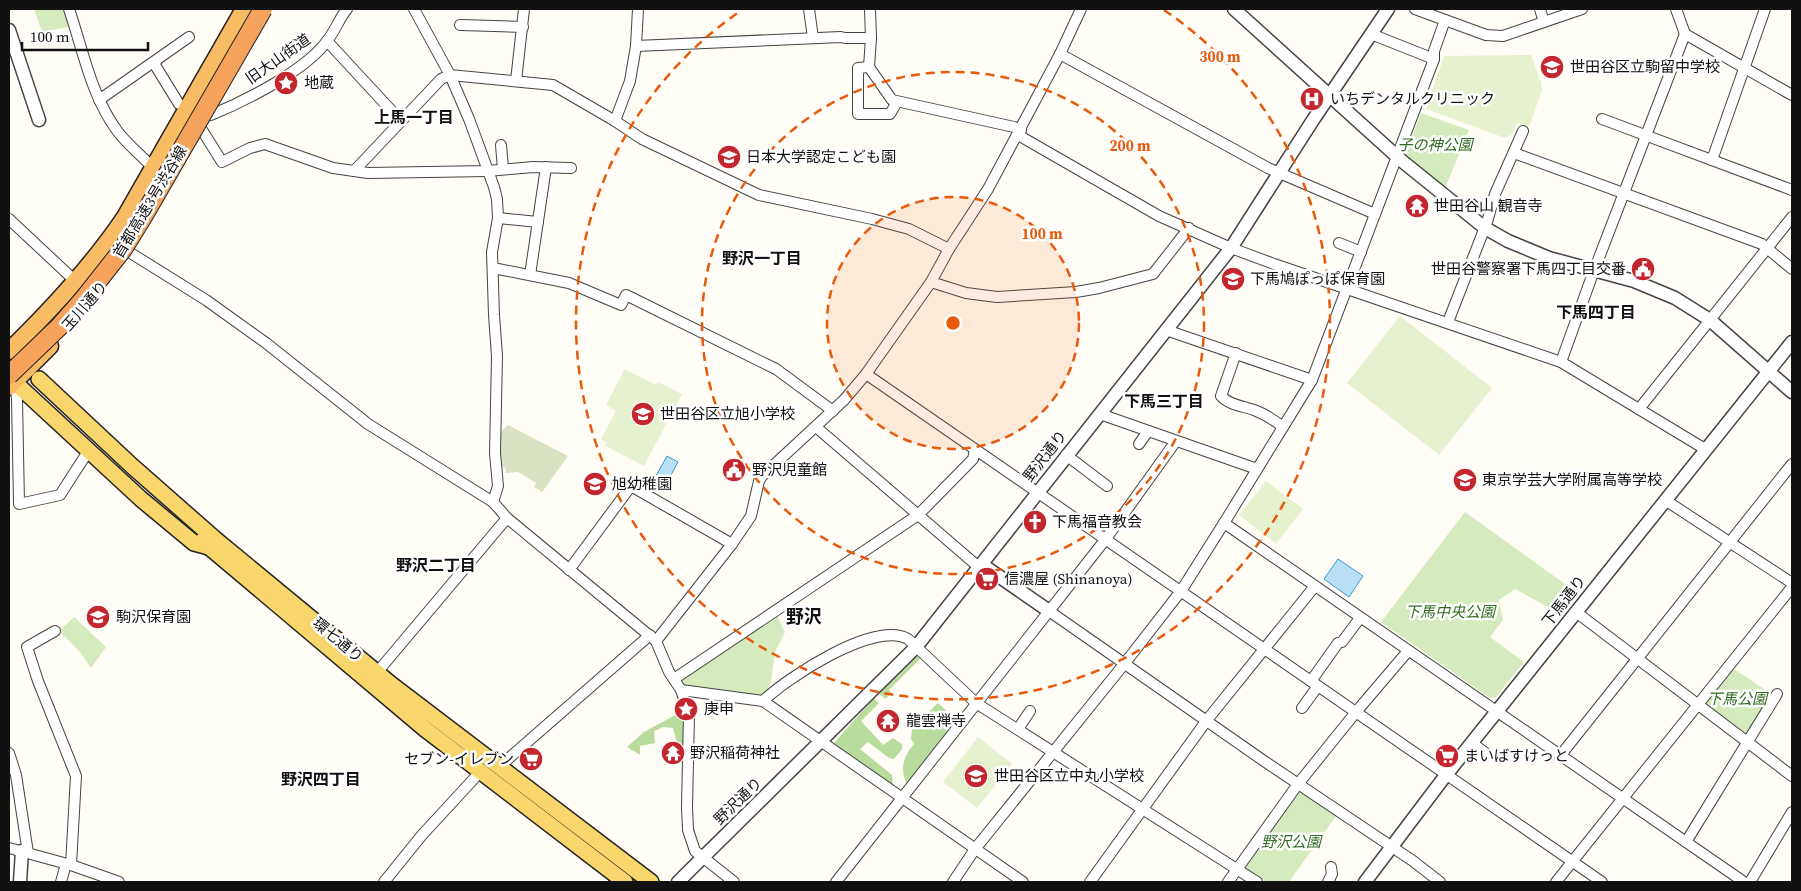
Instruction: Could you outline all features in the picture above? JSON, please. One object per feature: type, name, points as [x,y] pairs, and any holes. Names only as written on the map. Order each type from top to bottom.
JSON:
[{"type":"highway","name":"玉川通り","points":[[10,348],[78,279],[112,236],[244,9]]},
{"type":"highway","name":"首都高速3号渋谷線","points":[[10,348],[74,293],[113,243],[140,201],[250,9]]},
{"type":"highway","name":"首都高速3号渋谷線","points":[[10,380],[77,308],[123,249],[263,9]]},
{"type":"highway","name":"玉川通り","points":[[10,380],[34,363],[92,299],[130,252],[273,9]]},
{"type":"main road","points":[[10,348],[34,363],[209,525],[212,543],[194,543],[141,499],[10,380]]},
{"type":"main road","name":"環七通り","points":[[36,383],[132,466],[212,543],[373,677],[424,729],[624,882]]},
{"type":"main road","name":"環七通り","points":[[373,677],[418,706],[500,766],[651,882]]},
{"type":"street","points":[[69,9],[99,100],[118,132],[153,168]]},
{"type":"street","name":"旧大山街道","points":[[211,115],[257,94],[303,64],[327,42],[347,9]]},
{"type":"street","points":[[414,9],[450,75],[469,119],[497,199],[498,218],[492,252],[497,361],[494,453],[498,486],[493,502]]},
{"type":"street","points":[[516,81],[524,9]]},
{"type":"street","points":[[615,121],[630,81],[636,46],[638,9]]},
{"type":"street","points":[[809,9],[813,38]]},
{"type":"street","points":[[870,9],[869,67],[892,100],[1014,127],[1019,132],[1159,216],[1231,248],[1561,362],[1705,450]]},
{"type":"street","points":[[500,766],[653,638],[732,544],[751,516],[759,481],[769,469],[834,411],[866,374],[931,282],[988,189],[1060,54],[1081,9]]},
{"type":"street","points":[[1234,9],[1329,96],[1485,228],[1533,252],[1564,263],[1634,281],[1663,292],[1710,320],[1792,392]]},
{"type":"street","name":"野沢通り","points":[[678,882],[822,742],[916,647],[1231,248],[1329,96],[1388,9]]},
{"type":"street","points":[[1415,9],[1486,35],[1496,36],[1503,36],[1582,9]]},
{"type":"street","points":[[1540,9],[1544,22]]},
{"type":"street","points":[[1676,9],[1685,34],[1792,95]]},
{"type":"street","points":[[1713,160],[1765,9]]},
{"type":"street","points":[[953,882],[975,849],[1181,591],[1312,380],[1434,59],[1434,51],[1445,20]]},
{"type":"street","points":[[460,25],[523,27]]},
{"type":"street","points":[[9,30],[39,120]]},
{"type":"street","points":[[1371,34],[1434,59]]},
{"type":"street","points":[[1561,362],[1594,270],[1685,34]]},
{"type":"street","points":[[636,46],[841,36],[846,38],[871,38]]},
{"type":"street","points":[[99,100],[189,37]]},
{"type":"street","points":[[327,42],[401,121]]},
{"type":"street","points":[[1060,54],[1279,173],[1375,214]]},
{"type":"street","points":[[156,61],[155,65],[179,104]]},
{"type":"street","points":[[869,67],[858,68],[858,114],[890,114],[897,102]]},
{"type":"street","points":[[354,171],[441,80],[450,75],[553,85],[642,139],[759,195],[872,219],[909,229],[949,250]]},
{"type":"street","points":[[1602,119],[1792,190]]},
{"type":"street","points":[[202,130],[222,162],[250,148],[265,144],[334,168],[368,174],[488,171],[546,167],[571,168]]},
{"type":"street","points":[[1448,322],[1485,228],[1495,194],[1523,131]]},
{"type":"street","points":[[501,145],[504,169]]},
{"type":"street","points":[[1514,153],[1768,248],[1792,269]]},
{"type":"street","points":[[530,275],[546,167]]},
{"type":"street","points":[[1639,409],[1792,217]]},
{"type":"street","points":[[498,218],[538,222]]},
{"type":"street","points":[[9,219],[72,278],[78,279]]},
{"type":"street","points":[[931,282],[966,293],[996,297],[1076,292],[1099,288],[1153,274],[1189,228]]},
{"type":"street","points":[[1339,243],[1361,252]]},
{"type":"street","points":[[130,252],[206,300],[266,343],[368,424],[493,502],[507,518],[653,638],[669,672],[681,690],[689,714],[688,830],[695,851],[734,882]]},
{"type":"street","points":[[493,268],[569,284],[621,305],[626,295],[776,369],[834,411]]},
{"type":"street","points":[[1166,330],[1312,380]]},
{"type":"street","name":"下馬通り","points":[[1365,882],[1446,775],[1792,342]]},
{"type":"street","points":[[1236,353],[1221,396],[1225,401],[1255,410],[1283,427]]},
{"type":"street","points":[[866,374],[1602,882]]},
{"type":"street","points":[[10,380],[17,398],[19,504],[60,495],[89,450]]},
{"type":"street","points":[[1100,414],[1258,469]]},
{"type":"street","points":[[816,427],[974,563],[987,568],[1049,610],[1440,882]]},
{"type":"street","points":[[1139,444],[1148,431]]},
{"type":"street","points":[[836,882],[1105,540],[1176,441]]},
{"type":"street","points":[[674,679],[918,515],[973,459],[976,450]]},
{"type":"street","points":[[1066,455],[1107,486]]},
{"type":"street","points":[[1560,756],[1792,464]]},
{"type":"street","points":[[569,570],[631,486],[732,544]]},
{"type":"street","points":[[1556,882],[1792,585],[1665,500]]},
{"type":"street","points":[[373,677],[507,518]]},
{"type":"street","points":[[1224,523],[1744,882]]},
{"type":"street","points":[[1090,882],[1207,720],[1315,586]]},
{"type":"street","points":[[1576,612],[1792,776]]},
{"type":"street","points":[[1302,708],[1338,643],[1342,642],[1360,618]]},
{"type":"street","points":[[55,631],[27,648],[38,681],[76,776],[68,865],[61,882]]},
{"type":"street","points":[[763,701],[803,671],[842,649],[869,639],[900,634],[908,639],[976,703],[1258,882]]},
{"type":"street","points":[[1228,882],[1298,784],[1408,651]]},
{"type":"street","points":[[681,690],[763,701],[1023,882]]},
{"type":"street","points":[[1686,842],[1777,694]]},
{"type":"street","points":[[1018,730],[1030,711]]},
{"type":"street","points":[[1472,743],[1487,754]]},
{"type":"street","points":[[9,753],[16,775],[25,852],[20,882]]},
{"type":"street","points":[[384,882],[422,835],[481,771]]},
{"type":"street","points":[[1750,882],[1792,812]]},
{"type":"street","points":[[9,848],[119,882]]},
{"type":"street","points":[[1326,881],[1332,874],[1330,866]]},
{"type":"green space","points":[[34,9],[67,9],[73,26],[42,32]]},
{"type":"green space","points":[[1531,55],[1542,90],[1529,127],[1517,123],[1513,134],[1505,138],[1426,109],[1444,56]]},
{"type":"green space","name":"子の神公園","points":[[1421,113],[1469,130],[1445,188],[1405,154]]},
{"type":"green space","points":[[1400,316],[1492,388],[1439,455],[1347,383]]},
{"type":"green space","points":[[625,369],[656,385],[658,382],[682,394],[644,466],[605,446],[607,442],[601,439],[616,411],[606,405]]},
{"type":"green space","points":[[508,425],[568,456],[542,492],[534,487],[536,483],[518,472],[506,473],[505,468],[498,465],[498,434]]},
{"type":"green space","points":[[1266,481],[1303,509],[1276,544],[1239,515]]},
{"type":"green space","name":"下馬中央公園","points":[[1465,512],[1579,594],[1562,615],[1515,589],[1499,600],[1503,620],[1490,637],[1524,662],[1496,697],[1490,698],[1381,622]]},
{"type":"green space","points":[[776,613],[785,632],[775,652],[771,681],[763,700],[683,688],[677,680]]},
{"type":"green space","points":[[74,617],[106,647],[91,668],[80,652],[59,631]]},
{"type":"green space","points":[[916,655],[920,659],[889,690],[892,693],[885,699],[879,693]]},
{"type":"green space","name":"下馬公園","points":[[1731,667],[1773,695],[1749,736],[1707,705],[1707,701]]},
{"type":"green space","points":[[874,698],[879,703],[861,721],[883,745],[893,738],[902,744],[902,749],[894,759],[889,758],[868,742],[860,749],[892,775],[893,785],[837,748],[834,743]]},
{"type":"green space","points":[[938,703],[958,721],[907,784],[903,768],[905,758],[914,744],[911,739],[912,729]]},
{"type":"green space","points":[[683,711],[685,712],[684,763],[675,763],[674,756],[661,756],[661,748],[678,746],[673,728],[663,727],[654,731],[655,743],[640,746],[640,755],[627,747],[644,732]]},
{"type":"green space","points":[[978,737],[1012,764],[977,808],[943,782]]},
{"type":"green space","name":"野沢公園","points":[[1301,790],[1336,816],[1289,882],[1266,882],[1245,868]]},
{"type":"water","points":[[667,456],[678,462],[663,490],[652,483]]},
{"type":"water","points":[[1338,559],[1363,576],[1349,597],[1324,579]]},
{"type":"tunnel","points":[[9,361],[33,386]]},
{"type":"place","name":"世田谷区立駒留中学校","points":[[1552,67]]},
{"type":"place","name":"地蔵","points":[[286,83]]},
{"type":"place","name":"いちデンタルクリニック","points":[[1312,99]]},
{"type":"place","name":"日本大学認定こども園","points":[[729,157]]},
{"type":"place","name":"世田谷山 観音寺","points":[[1417,206]]},
{"type":"place","name":"世田谷警察署下馬四丁目交番","points":[[1643,269]]},
{"type":"place","name":"下馬鳩ぽっぽ保育園","points":[[1233,279]]},
{"type":"place","name":"世田谷区立旭小学校","points":[[643,414]]},
{"type":"place","name":"野沢児童館","points":[[734,470]]},
{"type":"place","name":"東京学芸大学附属高等学校","points":[[1465,480]]},
{"type":"place","name":"旭幼稚園","points":[[595,484]]},
{"type":"place","name":"下馬福音教会","points":[[1035,522]]},
{"type":"place","name":"信濃屋 (Shinanoya)","points":[[987,579]]},
{"type":"place","name":"駒沢保育園","points":[[98,617]]},
{"type":"place","name":"庚申","points":[[686,709]]},
{"type":"place","name":"龍雲禅寺","points":[[888,721]]},
{"type":"place","name":"野沢稲荷神社","points":[[673,753]]},
{"type":"place","name":"まいばすけっと","points":[[1447,756]]},
{"type":"place","name":"セブン-イレブン","points":[[531,759]]},
{"type":"place","name":"世田谷区立中丸小学校","points":[[976,776]]},
{"type":"district","name":"上馬一丁目","points":[[414,117]]},
{"type":"district","name":"野沢一丁目","points":[[762,258]]},
{"type":"district","name":"下馬四丁目","points":[[1596,312]]},
{"type":"district","name":"下馬三丁目","points":[[1164,401]]},
{"type":"district","name":"野沢二丁目","points":[[436,565]]},
{"type":"district","name":"野沢","points":[[804,617]]},
{"type":"district","name":"野沢四丁目","points":[[321,779]]}]
